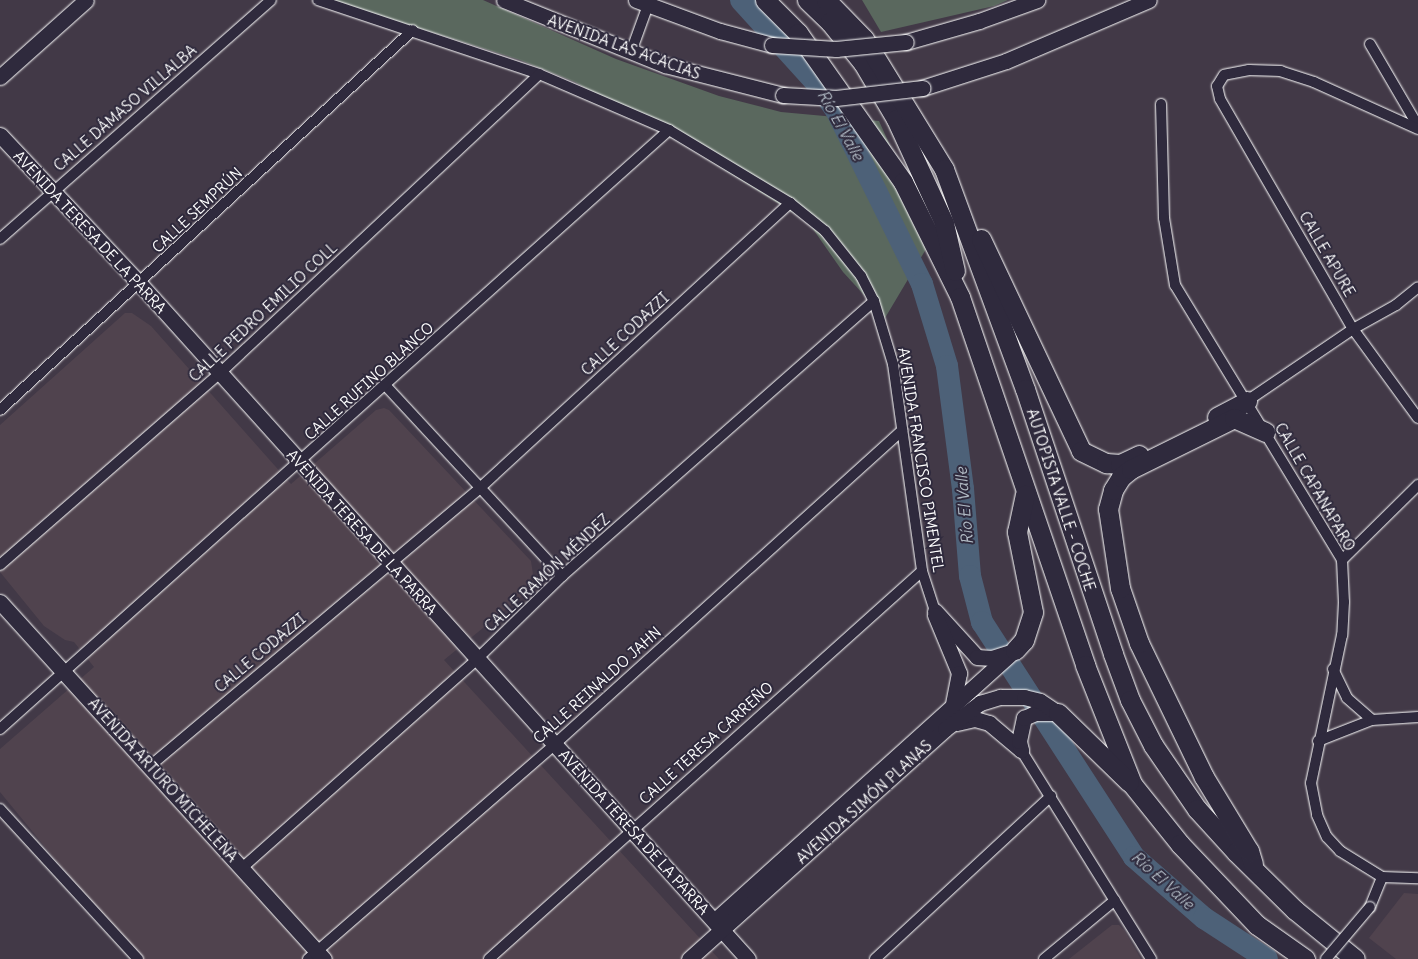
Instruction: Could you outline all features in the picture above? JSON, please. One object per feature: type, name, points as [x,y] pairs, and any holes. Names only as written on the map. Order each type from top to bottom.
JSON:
[{"type":"highway","name":"AUTOPISTA VALLE - COCHE","points":[[765,0],[798,34],[903,182],[960,297],[1025,495],[1084,665],[1132,784],[1180,844],[1258,925],[1305,959]]},
{"type":"highway","points":[[807,0],[830,22],[862,63],[896,120],[944,223],[960,297]]},
{"type":"highway","name":"AUTOPISTA VALLE - COCHE","points":[[826,0],[864,39],[944,169],[1025,389],[1083,568],[1130,700],[1153,745],[1198,809],[1257,874],[1355,959]]},
{"type":"highway","points":[[944,169],[977,231],[1081,451],[1106,463],[1120,464],[1247,401]]},
{"type":"highway","points":[[1257,874],[1249,851],[1204,777],[1139,643],[1120,588],[1108,509],[1113,490],[1121,477],[1131,469],[1234,418],[1265,432]]},
{"type":"highway","points":[[1015,650],[1024,640],[1033,612],[1017,532],[1025,495]]},
{"type":"highway","points":[[1058,713],[1132,784]]},
{"type":"highway","name":"AUTOPISTA VALLE - COCHE","points":[[1216,882],[1324,959]]},
{"type":"street","points":[[0,77],[86,0]]},
{"type":"street","name":"CALLE DÁMASO VILLALBA","points":[[0,240],[52,191],[271,0]]},
{"type":"street","name":"AVENIDA FRANCISCO PIMENTEL","points":[[318,0],[413,30],[539,74],[669,130],[790,203],[825,231],[861,276],[874,301],[893,364],[922,571],[935,611]]},
{"type":"street","name":"AVENIDA LAS ACACIAS","points":[[504,0],[631,52],[706,77],[783,95],[836,98],[922,88],[1006,61],[1149,0]]},
{"type":"street","points":[[631,52],[642,2],[720,31],[772,45],[836,49],[906,42],[969,24],[1037,0]]},
{"type":"street","name":"CALLE SEMPRÚN","points":[[0,410],[140,284],[413,30]]},
{"type":"street","points":[[1370,44],[1418,127]]},
{"type":"street","name":"CALLE APURE","points":[[1418,127],[1314,82],[1281,71],[1248,70],[1224,75],[1217,86],[1220,99],[1353,329],[1418,418]]},
{"type":"street","name":"CALLE PEDRO EMILIO COLL","points":[[0,566],[220,373],[539,74]]},
{"type":"street","name":"CALLE CAPANAPARO","points":[[1161,104],[1164,218],[1175,285],[1342,560],[1344,602],[1342,635],[1318,740],[1311,783],[1317,815],[1327,837],[1340,851],[1382,877]]},
{"type":"street","name":"CALLE RUFINO BLANCO","points":[[0,729],[386,386],[669,130]]},
{"type":"street","name":"AVENIDA TERESA DE LA PARRA","points":[[0,135],[140,284],[299,463],[748,959]]},
{"type":"street","name":"CALLE CODAZZI","points":[[150,766],[389,562],[481,487],[790,203]]},
{"type":"street","points":[[1247,401],[1353,329],[1396,305],[1418,287]]},
{"type":"street","name":"CALLE RAMÓN MÉNDEZ","points":[[242,868],[477,659],[562,576],[874,301]]},
{"type":"street","points":[[386,386],[562,576]]},
{"type":"street","name":"CALLE REINALDO JAHN","points":[[316,956],[555,744],[902,430]]},
{"type":"street","points":[[1342,560],[1418,485]]},
{"type":"street","name":"CALLE TERESA CARREÑO","points":[[489,959],[922,571]]},
{"type":"street","name":"AVENIDA ARTURO MICHELENA","points":[[0,602],[242,868],[316,956]]},
{"type":"street","points":[[935,611],[977,657],[992,658],[1015,650]]},
{"type":"street","points":[[935,611],[936,622],[959,673],[953,704]]},
{"type":"street","name":"AVENIDA SIMÓN PLANAS","points":[[688,959],[719,925],[953,704],[1015,650]]},
{"type":"street","points":[[1333,669],[1347,698],[1357,710],[1372,720]]},
{"type":"street","name":"AVENIDA SIMÓN PLANAS","points":[[719,925],[944,729],[980,703],[1000,697],[1024,696],[1040,701],[1058,713]]},
{"type":"street","points":[[1058,713],[1035,713],[1024,718],[1018,741],[1021,750],[1151,959]]},
{"type":"street","points":[[1318,740],[1372,720],[1416,715]]},
{"type":"street","points":[[944,729],[975,719],[989,723],[1021,750]]},
{"type":"street","points":[[875,959],[1051,796]]},
{"type":"street","points":[[0,810],[138,959]]},
{"type":"street","points":[[1324,959],[1370,907],[1382,877],[1418,878]]},
{"type":"street","points":[[1044,959],[1115,900]]},
{"type":"shaded area","points":[[125,313],[132,313],[151,326],[291,484],[376,410],[384,408],[389,410],[531,561],[533,574],[522,596],[444,660],[719,959],[141,959],[114,931],[0,792],[0,749],[94,667],[74,642],[65,640],[44,626],[0,572],[0,425]]},
{"type":"shaded area","points":[[1404,893],[1418,894],[1418,959],[1396,959],[1369,938]]},
{"type":"shaded area","points":[[1112,925],[1119,925],[1124,930],[1141,959],[1069,959]]},
{"type":"green space","points":[[329,0],[483,0],[616,59],[719,96],[781,112],[879,121],[932,239],[885,318],[843,272],[808,222],[688,147],[575,82],[520,60]]},
{"type":"green space","points":[[862,0],[1008,0],[994,6],[881,32]]},
{"type":"waterway","name":"Río El Valle","points":[[741,0],[819,86],[836,110],[922,284],[947,366],[963,489],[970,576],[982,622],[1134,857],[1204,918],[1267,959]]}]
